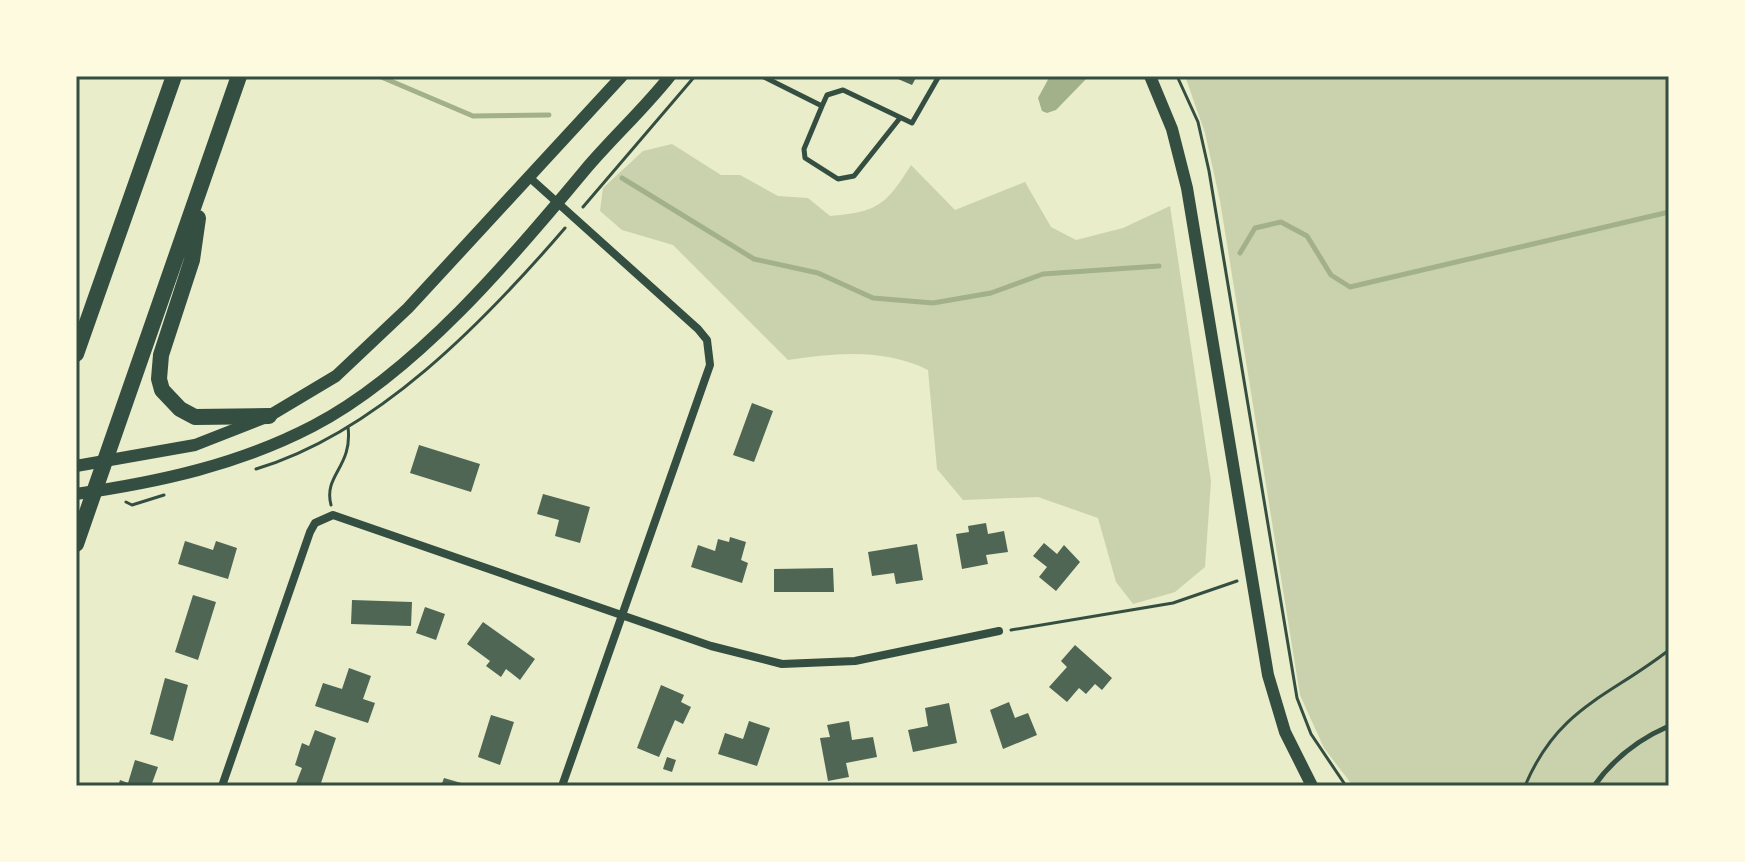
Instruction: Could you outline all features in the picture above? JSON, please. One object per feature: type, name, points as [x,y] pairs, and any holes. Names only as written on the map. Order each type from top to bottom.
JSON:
[{"type":"main road","points":[[76,354],[174,76]]},
{"type":"main road","points":[[76,544],[239,76]]},
{"type":"main road","points":[[203,183],[192,260],[161,355],[159,379],[169,400],[195,417],[269,416]]},
{"type":"street","points":[[76,466],[195,445],[269,416],[336,376],[387,331],[622,76]]},
{"type":"street","points":[[76,494],[217,466],[270,447],[328,418],[407,361],[559,203],[670,76]]},
{"type":"street","points":[[1150,76],[1172,129],[1187,188],[1268,675],[1285,732],[1312,786]]},
{"type":"street","points":[[530,178],[698,329],[710,352],[710,365],[562,786]]},
{"type":"street","points":[[222,786],[310,532],[315,523],[328,516],[746,657],[782,664],[855,661],[999,631]]},
{"type":"lane","points":[[762,76],[822,106]]},
{"type":"lane","points":[[900,118],[854,176],[838,179],[805,158],[804,149],[827,95],[843,90],[912,123],[939,76]]},
{"type":"lane","points":[[1594,786],[1617,759],[1644,739],[1669,726]]},
{"type":"path","points":[[1177,76],[1198,122],[1209,171],[1297,698],[1311,734],[1346,786]]},
{"type":"path","points":[[328,516],[329,486],[348,454],[348,427]]},
{"type":"path","points":[[999,631],[1173,603],[1233,582]]},
{"type":"path","points":[[1525,786],[1548,744],[1570,718],[1669,650]]},
{"type":"shaded area","points":[[1050,76],[1089,76],[1056,110],[1047,113],[1042,111],[1038,98]]},
{"type":"shaded area","points":[[1185,76],[1669,76],[1669,786],[1353,786],[1324,748],[1300,695],[1220,201],[1205,133]]},
{"type":"shaded area","points":[[672,144],[721,175],[740,175],[778,196],[808,198],[830,216],[859,212],[879,204],[895,189],[911,165],[955,210],[1025,182],[1051,227],[1076,240],[1123,228],[1170,206],[1211,481],[1205,567],[1175,592],[1133,604],[1116,582],[1098,518],[1038,497],[963,500],[937,469],[928,370],[877,355],[841,354],[788,360],[673,245],[622,230],[600,211],[603,188],[643,151]]},
{"type":"building","points":[[891,76],[917,76],[912,85]]},
{"type":"building","points":[[752,403],[773,411],[754,462],[733,455]]},
{"type":"building","points":[[419,445],[480,464],[471,492],[410,473]]},
{"type":"building","points":[[543,494],[590,507],[580,543],[555,536],[559,520],[537,514]]},
{"type":"building","points":[[986,523],[988,534],[1004,531],[1008,552],[986,555],[988,564],[962,569],[956,534],[969,532],[968,526]]},
{"type":"building","points":[[730,537],[746,542],[741,560],[748,563],[742,583],[691,567],[698,545],[715,551],[718,539],[729,542]]},
{"type":"building","points":[[185,541],[213,550],[216,541],[237,548],[228,579],[178,564]]},
{"type":"building","points":[[1044,543],[1057,554],[1064,545],[1080,562],[1056,591],[1039,577],[1047,567],[1033,556]]},
{"type":"building","points":[[917,544],[923,580],[896,584],[894,573],[872,576],[868,552]]},
{"type":"building","points":[[833,568],[834,592],[774,592],[774,569]]},
{"type":"building","points":[[193,595],[216,602],[198,660],[175,652]]},
{"type":"building","points":[[352,600],[412,602],[411,626],[351,624]]},
{"type":"building","points":[[425,607],[445,614],[436,640],[416,633]]},
{"type":"building","points":[[483,622],[535,659],[520,680],[506,669],[501,677],[486,666],[490,661],[467,644]]},
{"type":"building","points":[[1075,645],[1112,678],[1102,690],[1095,684],[1086,694],[1079,688],[1067,702],[1049,687],[1067,667],[1061,661]]},
{"type":"building","points":[[349,668],[371,676],[363,699],[375,703],[368,723],[315,706],[323,683],[342,689]]},
{"type":"building","points":[[165,678],[188,685],[173,741],[150,734]]},
{"type":"building","points":[[661,685],[684,695],[681,702],[691,707],[683,724],[675,720],[659,757],[637,748]]},
{"type":"building","points":[[1009,702],[1015,718],[1028,713],[1037,735],[1003,749],[990,710]]},
{"type":"building","points":[[949,703],[957,743],[913,752],[908,730],[928,726],[925,708]]},
{"type":"building","points":[[491,715],[514,722],[500,765],[478,757]]},
{"type":"building","points":[[749,721],[770,728],[757,766],[718,754],[725,733],[743,739]]},
{"type":"building","points":[[849,721],[852,740],[873,737],[877,757],[846,763],[849,777],[828,781],[820,738],[830,737],[827,725]]},
{"type":"building","points":[[315,730],[336,738],[320,786],[295,786],[302,768],[295,765],[302,743],[309,746]]},
{"type":"building","points":[[667,757],[676,760],[672,772],[663,769]]},
{"type":"building","points":[[135,760],[158,767],[151,786],[118,786],[120,780],[128,783]]},
{"type":"building","points":[[444,778],[468,785],[468,786],[441,786]]},
{"type":"waterway","points":[[379,76],[473,116],[549,115]]},
{"type":"waterway","points":[[622,178],[754,259],[818,273],[873,298],[933,303],[991,293],[1043,274],[1159,266]]},
{"type":"waterway","points":[[1240,253],[1255,228],[1281,222],[1307,236],[1331,275],[1350,287],[1669,212]]}]
